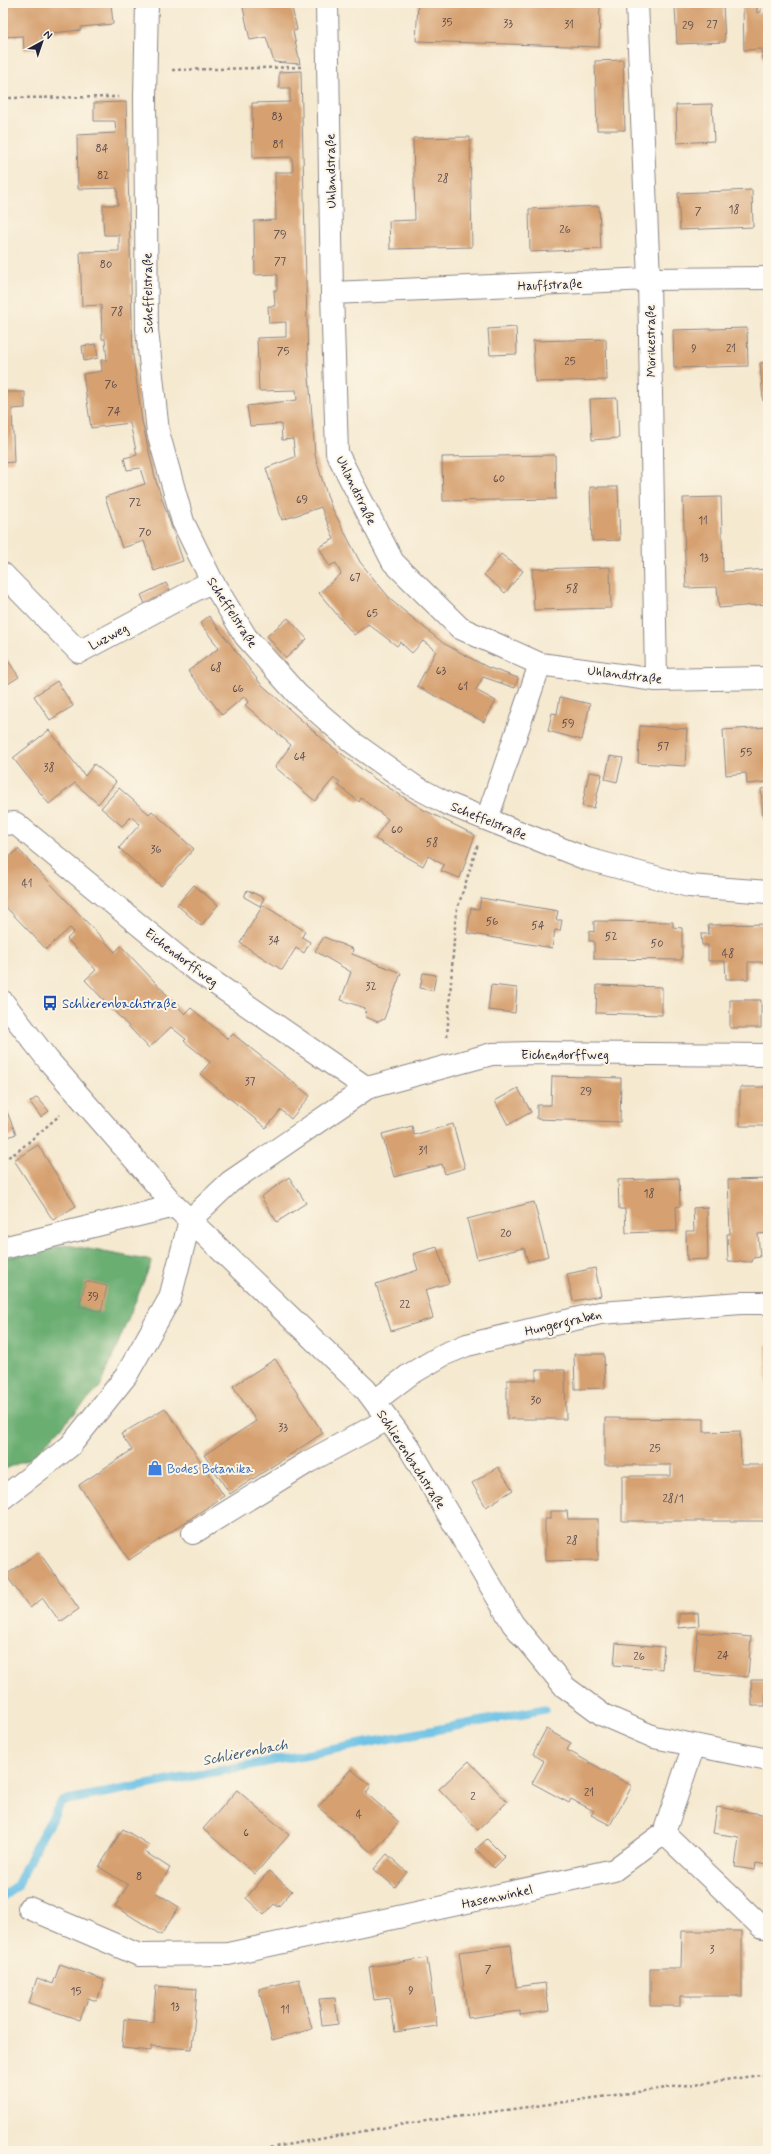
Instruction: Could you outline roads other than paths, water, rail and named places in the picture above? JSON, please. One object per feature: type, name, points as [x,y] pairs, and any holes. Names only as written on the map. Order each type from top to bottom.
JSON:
[{"type":"street","name":"Scheffelstraße","points":[[146,3],[145,96],[147,330],[158,432],[183,522],[212,581],[246,637],[297,694],[352,742],[414,786],[448,804],[594,861],[689,886],[768,892]]},
{"type":"street","name":"Uhlandstraße","points":[[327,3],[332,293],[337,452],[393,562],[460,628],[540,664],[656,680],[768,678]]},
{"type":"street","name":"Mörikestraße","points":[[637,3],[649,279],[656,680]]},
{"type":"street","name":"Hauffstraße","points":[[332,293],[649,279],[768,278]]},
{"type":"street","name":"Luzweg","points":[[3,574],[79,652],[212,581]]},
{"type":"street","points":[[487,819],[540,664]]},
{"type":"street","name":"Eichendorffweg","points":[[3,824],[15,823],[183,960],[367,1088]]},
{"type":"street","name":"Schlierenbachstraße","points":[[3,1002],[48,1060],[183,1213],[366,1390],[410,1449],[513,1624],[565,1687],[603,1715],[654,1737],[768,1760]]},
{"type":"street","name":"Eichendorffweg","points":[[183,1213],[367,1088],[492,1054],[768,1055]]},
{"type":"street","points":[[3,1248],[183,1213],[170,1298],[126,1376],[70,1446],[3,1498]]},
{"type":"street","name":"Hungergraben","points":[[375,1401],[409,1375],[445,1354],[482,1342],[600,1313],[742,1303],[768,1303]]},
{"type":"street","points":[[193,1534],[308,1462],[388,1418]]},
{"type":"street","points":[[694,1746],[664,1833],[762,1927]]},
{"type":"street","name":"Hasenwinkel","points":[[29,1908],[139,1955],[228,1954],[614,1870],[664,1833]]},
{"type":"waterway","name":"Schlierenbach","points":[[3,1896],[17,1886],[35,1848],[62,1801],[545,1709]]},
{"type":"place","name":"Schlierenbachstraße","points":[[50,1003]]},
{"type":"place","name":"Bodes Botanika","points":[[155,1468]]}]
